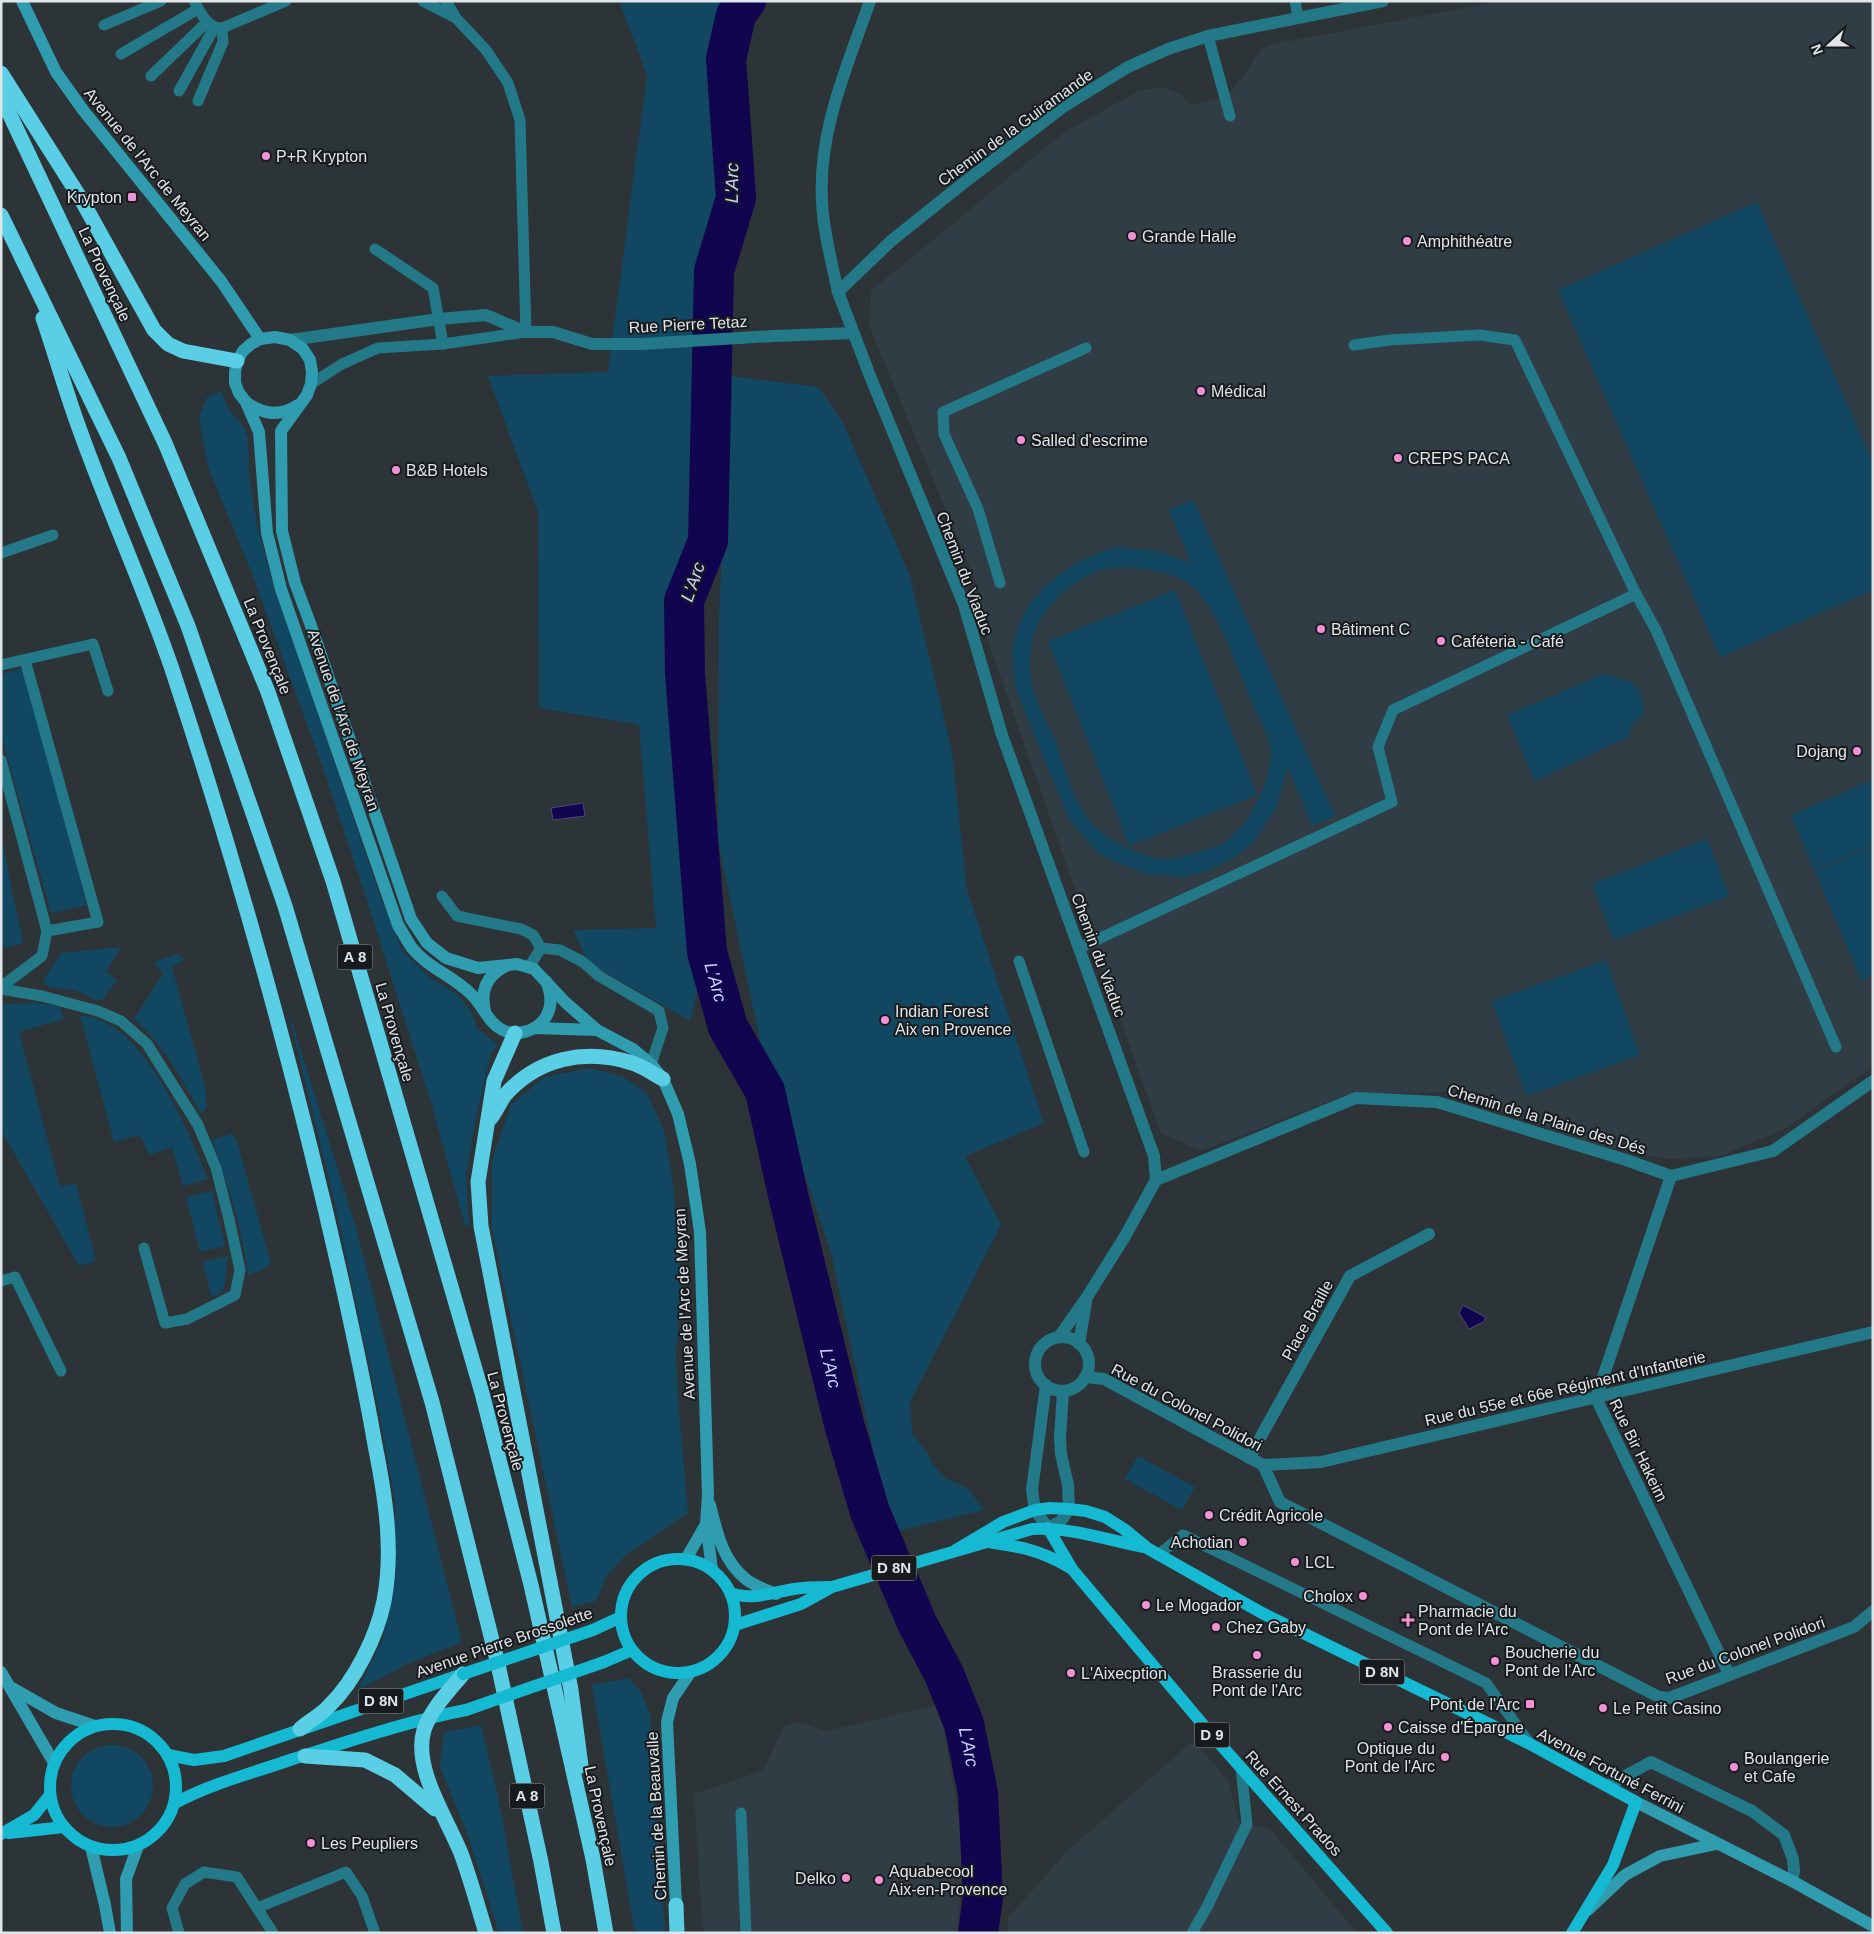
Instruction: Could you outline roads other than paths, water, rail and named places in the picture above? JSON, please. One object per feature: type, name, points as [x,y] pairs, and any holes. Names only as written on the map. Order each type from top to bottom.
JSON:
[{"type":"highway","points":[[1,73],[81,199],[154,330],[168,344],[183,351],[237,361]]},
{"type":"highway","name":"La Provençale","points":[[1,96],[166,443],[268,692],[333,881],[482,1394],[531,1585],[593,1859],[606,1933]]},
{"type":"highway","name":"A 8","points":[[1,215],[119,458],[188,626],[285,906],[432,1402],[497,1660],[541,1862],[554,1933]]},
{"type":"highway","points":[[26,264],[77,424],[171,666],[226,843],[266,976],[297,1092],[326,1208],[365,1386],[382,1478],[387,1529],[388,1570],[384,1601],[378,1623],[360,1664],[345,1688],[327,1709],[300,1729]]},
{"type":"highway","points":[[515,1033],[494,1081],[486,1126],[478,1182],[481,1226],[571,1690],[593,1859]]},
{"type":"highway","points":[[486,1126],[505,1096],[530,1072],[553,1061],[580,1056],[608,1057],[633,1063],[663,1079]]},
{"type":"highway","points":[[462,1674],[430,1717],[424,1732],[422,1749],[433,1797],[446,1819],[462,1856],[486,1933]]},
{"type":"highway","points":[[305,1756],[365,1760],[395,1774],[446,1819]]},
{"type":"highway","points":[[676,1905],[676,1933]]},
{"type":"main road","name":"Avenue de l'Arc de Meyran","points":[[22,1],[56,72],[77,102],[221,281],[260,339]]},
{"type":"main road","points":[[237,361],[243,351],[260,339],[275,336],[290,340],[303,349],[310,360],[311,384]]},
{"type":"main road","name":"Avenue de l'Arc de Meyran","points":[[237,361],[235,383],[239,394],[246,402],[258,432],[266,533],[281,589],[398,925],[412,948],[472,994],[490,1019],[506,1031],[515,1033],[525,1032],[535,1028],[597,1030]]},
{"type":"main road","name":"Avenue de l'Arc de Meyran","points":[[311,384],[307,395],[281,431],[282,531],[295,583],[411,919],[427,943],[446,958],[478,968],[517,964],[529,967],[541,974],[565,1002],[597,1030],[633,1049],[651,1064],[663,1079],[678,1114],[690,1164],[700,1232],[708,1495],[706,1524],[712,1569]]},
{"type":"main road","points":[[246,402],[261,412],[278,414],[289,411],[299,404]]},
{"type":"main road","points":[[485,1011],[483,996],[487,982],[497,971],[508,965]]},
{"type":"main road","points":[[535,1028],[549,1012],[551,991],[546,981]]},
{"type":"main road","points":[[708,1495],[720,1541],[733,1567],[749,1581],[776,1594]]},
{"type":"main road","name":"D 8N","points":[[956,1550],[1003,1522],[1035,1510],[1050,1508],[1086,1511],[1105,1517],[1124,1529],[1146,1548]]},
{"type":"main road","name":"Avenue de l'Arc de Meyran","points":[[686,1559],[706,1524]]},
{"type":"main road","points":[[984,1542],[1032,1529],[1048,1528],[1073,1531],[1146,1548]]},
{"type":"main road","name":"Rue Ernest Prados","points":[[1048,1528],[1072,1569],[1241,1768],[1388,1933]]},
{"type":"main road","points":[[984,1542],[1022,1548],[1049,1556],[1072,1569]]},
{"type":"main road","name":"D 8N","points":[[735,1625],[802,1604],[832,1587],[984,1542]]},
{"type":"main road","name":"Avenue Fortuné Ferrini","points":[[1146,1548],[1262,1613],[1530,1744],[1716,1844],[1792,1881],[1873,1926]]},
{"type":"main road","points":[[686,1559],[712,1569],[731,1593],[736,1613],[732,1638],[721,1655],[709,1665],[690,1673],[666,1672],[646,1664],[632,1650],[624,1635],[621,1617],[623,1598],[633,1581],[644,1570],[662,1561],[686,1559]]},
{"type":"main road","name":"D 8N","points":[[731,1593],[740,1597],[776,1594],[794,1589],[832,1587]]},
{"type":"main road","name":"Avenue Pierre Brossolette","points":[[168,1755],[194,1760],[208,1760],[224,1756],[593,1630],[621,1617]]},
{"type":"main road","name":"D 8N","points":[[174,1803],[200,1789],[430,1717],[466,1710],[604,1662],[632,1650]]},
{"type":"main road","points":[[1,1672],[6,1690],[54,1762]]},
{"type":"main road","name":"Chemin de la Beauvalle","points":[[676,1905],[667,1722],[673,1698],[690,1673]]},
{"type":"main road","points":[[6,1690],[56,1713],[95,1726],[116,1724],[136,1728],[154,1739],[168,1755],[176,1778],[174,1803],[162,1828],[152,1838],[138,1846],[114,1851],[102,1850],[91,1846],[76,1838],[64,1827],[55,1812],[50,1794],[50,1778],[54,1762],[71,1740],[95,1726]]},
{"type":"main road","points":[[1,1834],[34,1816],[50,1794]]},
{"type":"main road","points":[[1572,1933],[1613,1865],[1636,1802]]},
{"type":"main road","points":[[1,1834],[64,1827]]},
{"type":"main road","points":[[1584,1914],[1625,1875],[1660,1856],[1716,1844]]},
{"type":"main road","points":[[91,1846],[110,1933]]},
{"type":"main road","points":[[128,1933],[126,1879],[138,1846]]},
{"type":"street","name":"Chemin du Viaduc","points":[[870,1],[833,107],[824,146],[822,202],[838,292],[964,606],[1002,735],[1154,1156],[1156,1180]]},
{"type":"street","name":"Chemin de la Guiramande","points":[[838,292],[891,241],[1063,107],[1128,67],[1168,49],[1208,36],[1383,1]]},
{"type":"street","name":"Rue Pierre Tetaz","points":[[290,340],[439,319],[486,315],[526,332],[548,331],[592,344],[853,333]]},
{"type":"street","points":[[1671,1176],[1773,1151],[1873,1080]]},
{"type":"street","name":"Chemin de la Plaine des Dés","points":[[1156,1180],[1356,1098],[1437,1102],[1626,1160],[1671,1176]]},
{"type":"street","name":"Rue Bir Hakeim","points":[[1671,1176],[1596,1398],[1729,1674]]},
{"type":"street","points":[[1059,1337],[1124,1238],[1156,1180]]},
{"type":"street","name":"Place Braille","points":[[1249,1458],[1350,1276],[1430,1234]]},
{"type":"street","points":[[1079,1344],[1087,1297]]},
{"type":"street","name":"Rue du 55e et 66e Régiment d'Infanterie","points":[[1263,1465],[1321,1462],[1873,1332]]},
{"type":"street","points":[[1059,1337],[1067,1337],[1079,1344],[1086,1353],[1088,1361],[1088,1370],[1085,1378],[1072,1388],[1063,1391],[1054,1390],[1046,1385],[1040,1379],[1036,1370],[1037,1352],[1046,1342],[1059,1337]]},
{"type":"street","name":"Rue du Colonel Polidori","points":[[1085,1378],[1104,1379],[1263,1465],[1280,1502],[1659,1697],[1668,1698],[1680,1694],[1854,1627],[1873,1610]]},
{"type":"street","points":[[1046,1385],[1032,1490],[1035,1510],[1048,1528],[1061,1521],[1069,1509],[1068,1485],[1061,1454],[1060,1438],[1063,1391]]},
{"type":"street","points":[[1607,1786],[1651,1762],[1752,1811],[1784,1835],[1793,1858],[1794,1871],[1792,1881]]},
{"type":"street","name":"Chemin de la Beauvalle","points":[[676,1905],[680,1933]]},
{"type":"lane","points":[[104,25],[161,1]]},
{"type":"lane","points":[[151,76],[215,26],[286,1]]},
{"type":"lane","points":[[423,1],[456,18]]},
{"type":"lane","points":[[446,1],[456,18],[486,50],[508,83],[520,120],[526,332]]},
{"type":"lane","points":[[1295,1],[1298,17]]},
{"type":"lane","points":[[121,54],[196,5],[215,26],[223,42],[198,101]]},
{"type":"lane","points":[[179,91],[215,26]]},
{"type":"lane","points":[[1208,36],[1230,116]]},
{"type":"lane","points":[[375,249],[434,288],[443,344]]},
{"type":"lane","name":"Rue Pierre Tetaz","points":[[311,384],[342,364],[378,348],[443,344],[526,332]]},
{"type":"lane","points":[[1354,345],[1390,340],[1480,335],[1515,340],[1636,594],[1656,630],[1836,1047]]},
{"type":"lane","points":[[1000,583],[978,509],[944,434],[943,412],[1086,348]]},
{"type":"lane","points":[[1,553],[53,535]]},
{"type":"lane","points":[[1079,948],[1392,802],[1378,747],[1393,710],[1636,594]]},
{"type":"lane","points":[[1,665],[93,644],[108,691]]},
{"type":"lane","points":[[24,660],[98,922],[47,931]]},
{"type":"lane","points":[[1,760],[47,931],[42,956],[1,988]]},
{"type":"lane","points":[[442,896],[457,916],[521,929],[533,935],[541,948]]},
{"type":"lane","points":[[529,967],[541,948]]},
{"type":"lane","points":[[541,948],[560,950],[583,962],[599,976],[659,1011],[663,1028],[651,1064]]},
{"type":"lane","points":[[1020,961],[1084,1152]]},
{"type":"lane","points":[[1,988],[69,1002],[121,1021],[147,1044],[198,1125],[216,1168],[229,1219],[240,1270],[235,1296],[187,1319],[165,1323],[144,1248]]},
{"type":"lane","points":[[1,1281],[15,1277],[61,1371]]},
{"type":"lane","points":[[1158,1555],[1184,1534],[1486,1684],[1530,1744]]},
{"type":"lane","points":[[1192,1933],[1207,1907],[1247,1824],[1241,1768]]},
{"type":"lane","points":[[741,1813],[746,1933]]},
{"type":"lane","points":[[179,1933],[172,1908],[185,1884],[204,1872],[236,1877],[273,1933]]},
{"type":"lane","points":[[257,1908],[346,1872],[362,1896],[375,1933]]},
{"type":"waterway","name":"L'Arc","points":[[746,1],[736,15],[726,59],[736,198],[714,271],[708,541],[684,601],[685,673],[707,952],[728,1027],[765,1091],[789,1199],[844,1424],[870,1512],[917,1623],[944,1674],[964,1724],[978,1793],[983,1897],[978,1933]]},
{"type":"place","name":"P+R Krypton","points":[[266,156]]},
{"type":"place","name":"Krypton","points":[[132,197]]},
{"type":"place","name":"Grande Halle","points":[[1132,236]]},
{"type":"place","name":"Amphithéatre","points":[[1407,241]]},
{"type":"place","name":"Médical","points":[[1201,391]]},
{"type":"place","name":"Salled d'escrime","points":[[1021,440]]},
{"type":"place","name":"CREPS PACA","points":[[1398,458]]},
{"type":"place","name":"B&B Hotels","points":[[396,470]]},
{"type":"place","name":"Bâtiment C","points":[[1321,629]]},
{"type":"place","name":"Caféteria - Café","points":[[1441,641]]},
{"type":"place","name":"Dojang","points":[[1857,751]]},
{"type":"place","name":"Indian Forest Aix en Provence","points":[[885,1020]]},
{"type":"place","name":"Crédit Agricole","points":[[1209,1515]]},
{"type":"place","name":"Achotian","points":[[1243,1542]]},
{"type":"place","name":"LCL","points":[[1295,1562]]},
{"type":"place","name":"Cholox","points":[[1363,1596]]},
{"type":"place","name":"Le Mogador","points":[[1146,1605]]},
{"type":"place","name":"Pharmacie du Pont de l'Arc","points":[[1408,1620]]},
{"type":"place","name":"Chez Gaby","points":[[1216,1627]]},
{"type":"place","name":"Brasserie du Pont de l'Arc","points":[[1257,1655]]},
{"type":"place","name":"Boucherie du Pont de l'Arc","points":[[1495,1661]]},
{"type":"place","name":"L'Aixecption","points":[[1071,1673]]},
{"type":"place","name":"Pont de l'Arc","points":[[1530,1704]]},
{"type":"place","name":"Le Petit Casino","points":[[1603,1708]]},
{"type":"place","name":"Caisse d'Épargne","points":[[1388,1727]]},
{"type":"place","name":"Optique du Pont de l'Arc","points":[[1445,1757]]},
{"type":"place","name":"Boulangerie et Cafe","points":[[1734,1767]]},
{"type":"place","name":"Les Peupliers","points":[[311,1843]]},
{"type":"place","name":"Delko","points":[[846,1878]]},
{"type":"place","name":"Aquabecool Aix-en-Provence","points":[[879,1880]]}]
